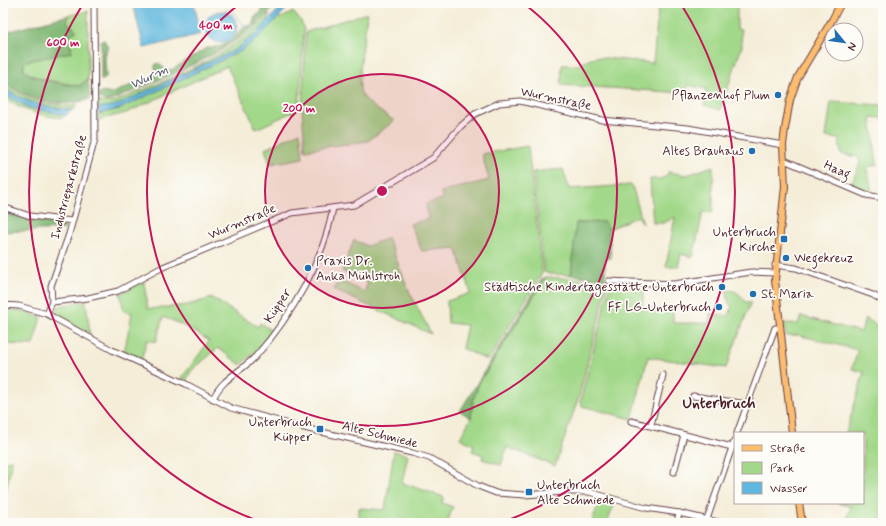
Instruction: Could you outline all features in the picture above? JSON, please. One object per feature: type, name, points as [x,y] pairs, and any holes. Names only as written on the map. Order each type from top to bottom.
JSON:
[{"type":"main road","points":[[792,432],[775,273],[785,186],[783,145],[787,117],[796,82],[804,64],[841,3]]},
{"type":"main road","points":[[800,504],[802,523]]},
{"type":"street","name":"Industrieparkstraße","points":[[52,302],[50,286],[72,221],[93,148],[95,114],[94,3]]},
{"type":"street","name":"Wurmstraße","points":[[52,302],[88,298],[118,291],[163,267],[292,213],[354,205],[369,198],[433,158],[461,126],[475,114],[495,104],[512,101],[535,104],[569,114],[602,120],[688,128],[783,145]]},
{"type":"street","name":"Haag","points":[[784,160],[866,194],[883,198]]},
{"type":"street","points":[[3,207],[30,216],[72,221]]},
{"type":"street","name":"Küpper","points":[[213,398],[220,386],[254,357],[270,339],[292,307],[308,279],[325,240],[333,208]]},
{"type":"street","points":[[775,265],[796,268],[872,295],[883,301]]},
{"type":"street","points":[[609,281],[674,284],[751,272],[775,273]]},
{"type":"street","points":[[47,314],[52,302]]},
{"type":"street","name":"Alte Schmiede","points":[[3,305],[19,306],[47,314],[112,350],[244,413],[429,458],[478,486],[496,493],[512,495],[589,492],[646,508],[679,513],[722,523]]},
{"type":"street","points":[[737,432],[775,328],[780,328]]},
{"type":"street","points":[[650,425],[663,375]]},
{"type":"street","points":[[693,396],[748,404]]},
{"type":"street","points":[[631,420],[732,447]]},
{"type":"street","points":[[674,472],[684,435]]},
{"type":"street","points":[[707,519],[734,442]]},
{"type":"street","points":[[677,523],[679,513]]},
{"type":"green space","points":[[271,3],[277,3],[261,20],[243,35],[202,60],[115,99],[107,101],[99,98],[99,93],[104,92],[111,94],[136,83],[147,82],[156,75],[155,65],[158,63],[166,70],[171,70],[207,48],[222,46],[233,39],[244,27],[252,25],[254,17],[262,12],[261,7]]},
{"type":"green space","points":[[659,3],[737,3],[737,29],[741,30],[742,46],[720,110],[704,105],[706,89],[688,85],[686,93],[561,85],[562,65],[577,65],[596,57],[653,63]]},
{"type":"green space","points":[[88,11],[88,79],[79,86],[39,78],[24,71],[24,63],[27,61],[72,52],[69,35],[76,30],[67,22],[69,15]]},
{"type":"green space","points":[[293,12],[301,21],[304,30],[299,109],[256,129],[227,66],[126,113],[98,120],[98,114],[119,109],[241,51],[258,38],[278,18],[282,18]]},
{"type":"green space","points":[[367,13],[360,67],[361,93],[371,105],[394,121],[368,141],[305,150],[302,108],[306,32]]},
{"type":"green space","points":[[269,14],[268,22],[256,34],[235,50],[117,105],[98,108],[98,102],[115,102],[197,66],[218,55],[237,43]]},
{"type":"green space","points":[[69,15],[67,22],[77,31],[69,35],[72,52],[27,61],[23,68],[33,76],[57,83],[79,86],[88,79],[90,99],[68,103],[45,101],[33,98],[12,88],[3,81],[3,33]]},
{"type":"green space","points":[[103,39],[108,46],[105,58],[106,77],[101,80],[101,41]]},
{"type":"green space","points":[[3,83],[20,94],[38,101],[57,105],[77,106],[72,110],[36,104],[27,101],[3,88]]},
{"type":"green space","points":[[3,94],[30,108],[66,115],[62,118],[31,112],[3,98]]},
{"type":"green space","points":[[831,102],[883,105],[883,118],[871,117],[877,165],[867,167],[872,192],[851,185],[860,163],[858,157],[841,154],[839,139],[826,137]]},
{"type":"green space","points":[[300,132],[303,158],[270,164],[265,149]]},
{"type":"green space","points":[[528,146],[542,273],[491,356],[489,359],[485,359],[462,348],[467,325],[448,323],[447,301],[471,293],[456,248],[422,251],[410,224],[428,219],[426,204],[443,199],[441,192],[489,180],[482,154]]},
{"type":"green space","points":[[713,166],[713,212],[703,212],[693,257],[681,254],[678,267],[666,267],[675,217],[664,223],[653,223],[650,179],[660,179],[667,176],[668,172],[687,175]]},
{"type":"green space","points":[[563,169],[569,189],[632,185],[643,224],[638,216],[609,229],[604,222],[576,223],[571,275],[550,274],[544,272],[533,172]]},
{"type":"green space","points":[[3,210],[30,219],[60,223],[65,227],[64,229],[3,232]]},
{"type":"green space","points":[[604,222],[609,229],[611,258],[605,259],[605,279],[571,275],[576,223]]},
{"type":"green space","points":[[388,238],[408,289],[431,334],[334,290],[339,280],[364,292],[368,283],[342,271],[354,240],[367,246]]},
{"type":"green space","points":[[546,277],[603,281],[607,286],[579,396],[555,466],[507,447],[501,465],[482,459],[483,455],[472,451],[474,445],[460,438],[471,418],[473,401],[479,383]]},
{"type":"green space","points":[[546,277],[479,383],[473,401],[471,418],[460,411],[541,280]]},
{"type":"green space","points":[[144,282],[148,309],[188,305],[212,298],[258,327],[260,323],[272,331],[261,346],[241,365],[218,348],[191,371],[186,381],[181,379],[209,341],[175,322],[163,317],[156,342],[147,340],[141,361],[124,353],[132,313],[124,311],[120,293]]},
{"type":"green space","points":[[612,284],[645,286],[642,307],[673,312],[673,323],[709,323],[710,313],[729,316],[732,306],[729,304],[726,291],[736,292],[746,302],[751,302],[726,368],[648,357],[632,419],[582,406],[580,402],[609,289]]},
{"type":"green space","points":[[86,301],[90,335],[59,317],[56,311],[59,306]]},
{"type":"green space","points":[[3,309],[23,311],[41,317],[33,345],[7,344],[3,324]]},
{"type":"green space","points":[[801,316],[861,332],[865,318],[883,329],[883,523],[852,523],[846,520],[851,507],[841,504],[864,504],[864,432],[846,432],[864,372],[852,369],[858,350],[798,335],[786,336],[784,323],[798,324]]},
{"type":"green space","points":[[394,451],[408,455],[402,483],[444,497],[442,503],[453,507],[447,523],[359,523],[359,508],[385,510]]},
{"type":"green space","points":[[12,460],[3,508],[3,461]]},
{"type":"green space","points":[[600,498],[615,502],[607,523],[592,523]]},
{"type":"water","points":[[143,3],[194,3],[201,34],[144,48],[133,5]]},
{"type":"water","points":[[284,4],[288,7],[241,51],[119,109],[98,114],[98,108],[117,105],[235,50],[256,34]]},
{"type":"water","points":[[221,11],[232,16],[237,27],[232,38],[221,43],[210,38],[205,27],[210,16]]},
{"type":"water","points":[[3,88],[27,101],[36,104],[72,110],[66,115],[30,108],[3,94]]},
{"type":"waterway","points":[[230,9],[249,31]]},
{"type":"place","name":"Pflanzenhof Plum","points":[[778,95]]},
{"type":"place","name":"Altes Brauhaus","points":[[752,151]]},
{"type":"place","name":"Unterbruch Kirche","points":[[784,239]]},
{"type":"place","name":"Wegekreuz","points":[[786,258]]},
{"type":"place","name":"Praxis Dr. Anka Mühlstroh","points":[[308,268]]},
{"type":"place","name":"Städtische Kindertagesstätte Unterbruch","points":[[722,287]]},
{"type":"place","name":"St. Maria","points":[[753,294]]},
{"type":"place","name":"FF LG-Unterbruch","points":[[719,307]]},
{"type":"place","name":"Unterbruch Küpper","points":[[320,429]]},
{"type":"place","name":"Unterbruch Alte Schmiede","points":[[529,492]]},
{"type":"district","name":"Unterbruch","points":[[719,404]]},
{"type":"water label","name":"Wurm","points":[[149,77]]}]
